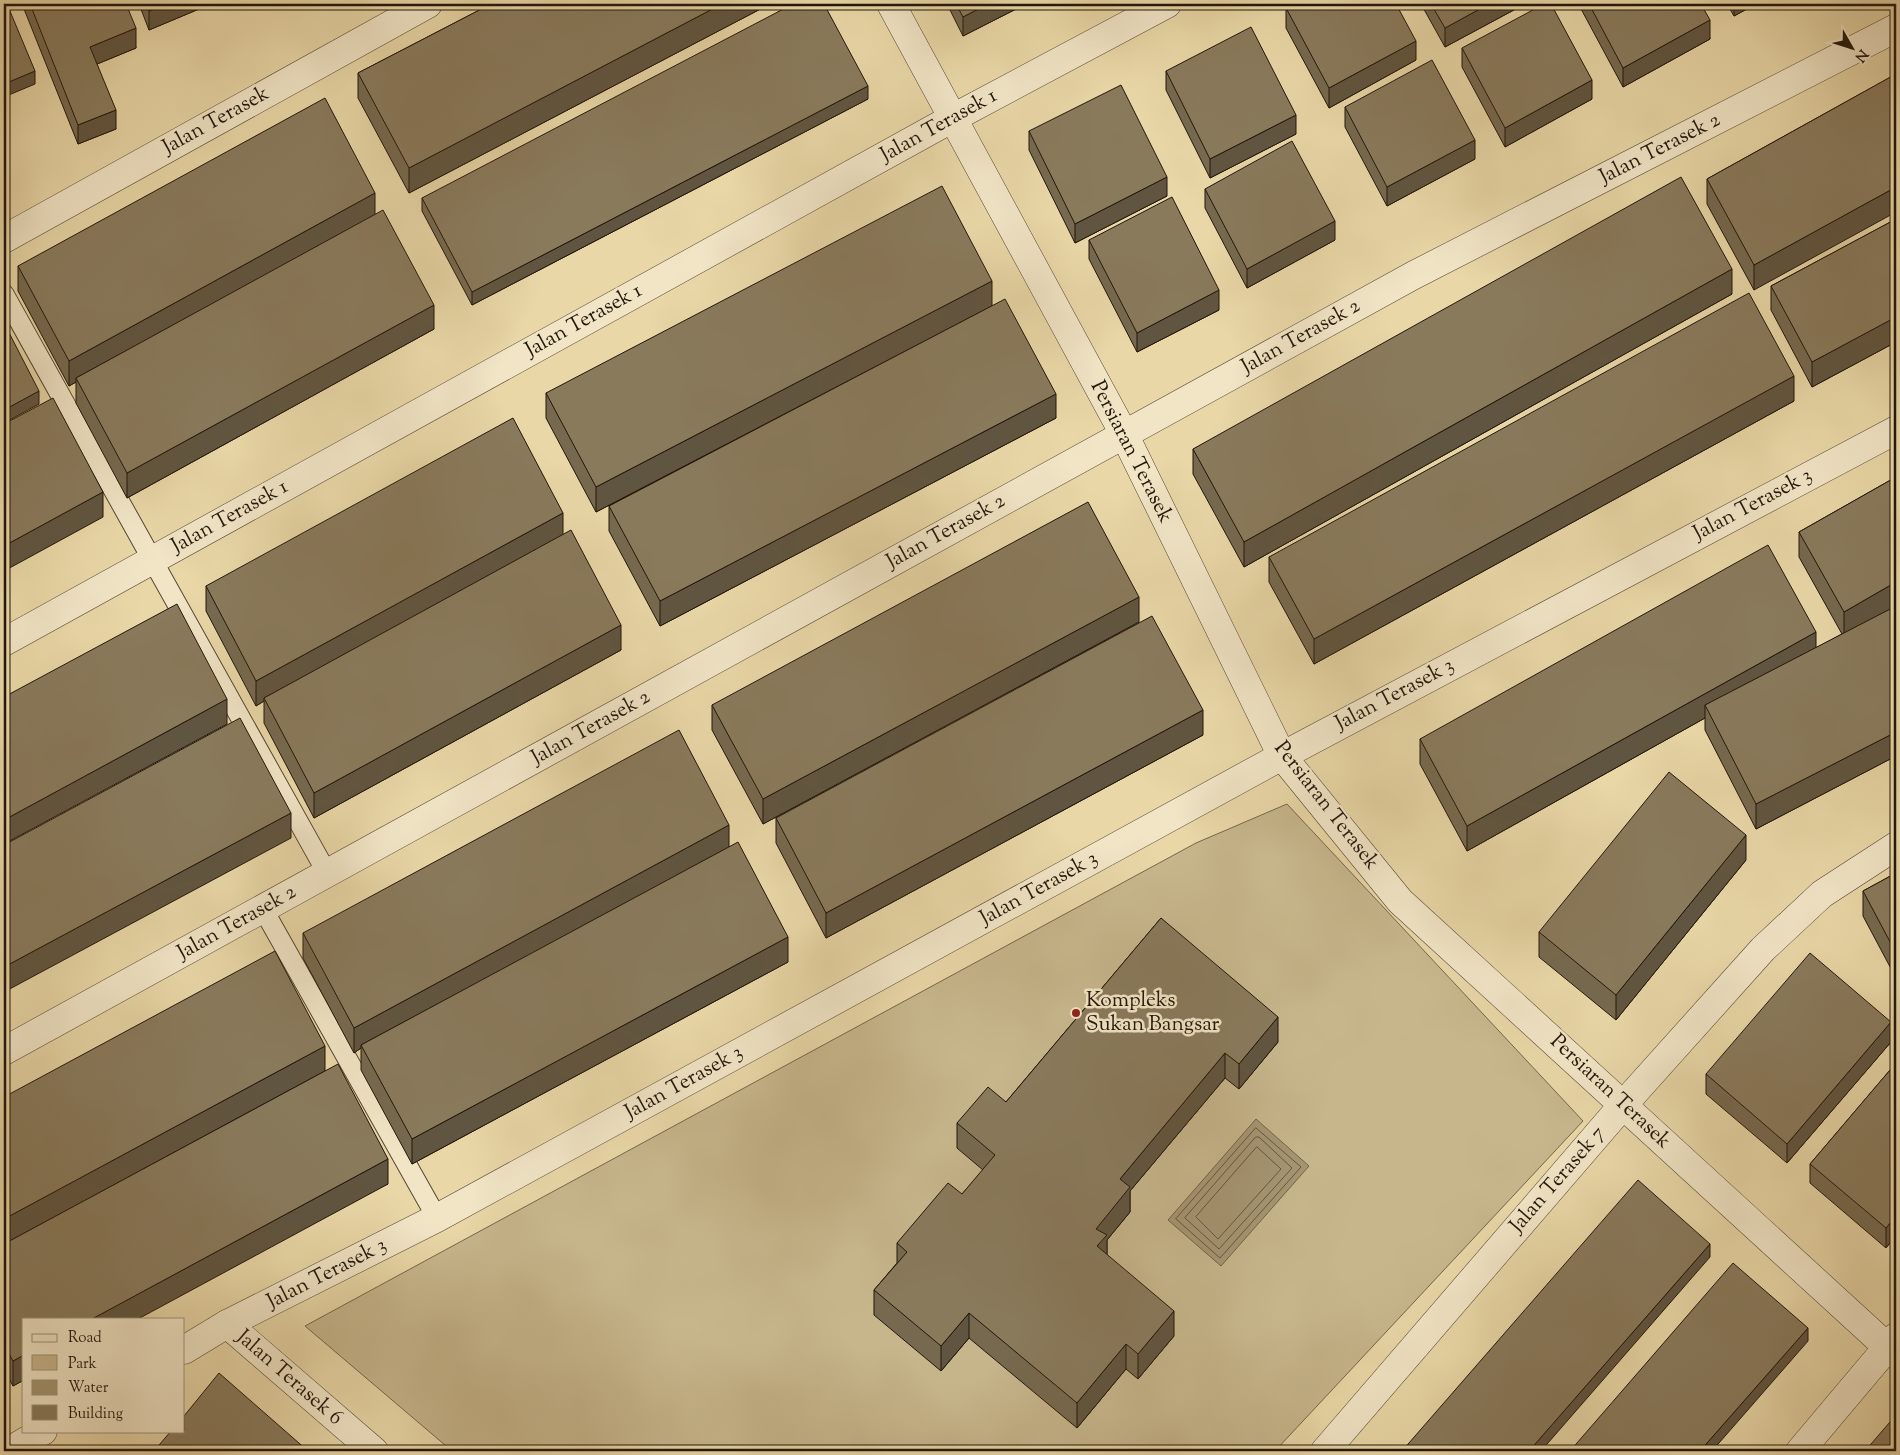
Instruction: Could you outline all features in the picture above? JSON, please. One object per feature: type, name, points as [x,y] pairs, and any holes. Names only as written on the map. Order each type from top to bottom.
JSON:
[{"type":"street","name":"Jalan Terasek","points":[[4,239],[428,4]]},
{"type":"street","name":"Persiaran Terasek","points":[[891,4],[1124,434],[1282,756],[1400,900],[1623,1105],[1893,1347]]},
{"type":"street","name":"Jalan Terasek 1","points":[[4,642],[953,118],[1167,4]]},
{"type":"street","name":"Jalan Terasek 2","points":[[4,1051],[1414,275],[1896,28]]},
{"type":"street","name":"Jalan Terasek 3","points":[[185,1349],[228,1324],[438,1218],[1282,756],[1896,430]]},
{"type":"street","name":"Jalan Terasek 7","points":[[1324,1451],[1623,1105],[1770,943],[1822,894],[1896,846]]},
{"type":"street","name":"Jalan Terasek 6","points":[[228,1324],[374,1451]]},
{"type":"street","points":[[1800,1451],[1893,1347]]},
{"type":"street","points":[[9,1451],[41,1432]]},
{"type":"lane","points":[[4,294],[326,873]]},
{"type":"lane","points":[[263,909],[438,1218]]},
{"type":"green space","name":"Kompleks Sukan Bangsar","points":[[1287,804],[1583,1121],[1275,1451],[452,1451],[305,1326],[1196,843]]},
{"type":"water","points":[[1256,1119],[1309,1166],[1221,1266],[1168,1220]]},
{"type":"building","points":[[4,4],[7,4],[35,71],[4,84]]},
{"type":"building","points":[[30,4],[126,4],[136,28],[90,47],[116,110],[78,125]]},
{"type":"building","points":[[146,4],[166,4],[149,11]]},
{"type":"building","points":[[491,4],[722,4],[409,168],[358,73]]},
{"type":"building","points":[[793,4],[824,4],[868,86],[472,292],[422,198]]},
{"type":"building","points":[[956,4],[988,4],[963,17]]},
{"type":"building","points":[[1294,4],[1396,4],[1416,41],[1329,88],[1286,8]]},
{"type":"building","points":[[1431,4],[1489,4],[1445,28]]},
{"type":"building","points":[[1544,4],[1551,4],[1592,80],[1505,128],[1462,48]]},
{"type":"building","points":[[1589,4],[1701,4],[1710,20],[1623,68]]},
{"type":"building","points":[[1251,27],[1296,115],[1210,159],[1166,71]]},
{"type":"building","points":[[1432,60],[1475,140],[1387,187],[1345,107]]},
{"type":"building","points":[[1896,74],[1896,187],[1754,265],[1707,179]]},
{"type":"building","points":[[1121,85],[1167,177],[1075,224],[1029,131]]},
{"type":"building","points":[[325,98],[375,193],[69,361],[18,266]]},
{"type":"building","points":[[1292,141],[1335,221],[1247,269],[1205,189]]},
{"type":"building","points":[[1681,177],[1732,269],[1244,542],[1193,449]]},
{"type":"building","points":[[942,186],[992,281],[596,487],[546,393]]},
{"type":"building","points":[[1172,197],[1219,290],[1137,333],[1089,240]]},
{"type":"building","points":[[383,210],[434,305],[127,473],[76,378]]},
{"type":"building","points":[[1896,219],[1896,317],[1812,362],[1771,286]]},
{"type":"building","points":[[1749,293],[1794,376],[1314,639],[1269,557]]},
{"type":"building","points":[[1005,299],[1056,394],[660,601],[609,506]]},
{"type":"building","points":[[4,323],[39,391],[4,410]]},
{"type":"building","points":[[53,398],[103,492],[4,546],[4,424]]},
{"type":"building","points":[[513,418],[563,513],[256,681],[206,586]]},
{"type":"building","points":[[1896,477],[1896,582],[1844,612],[1799,532]]},
{"type":"building","points":[[1088,502],[1139,597],[763,799],[712,705]]},
{"type":"building","points":[[571,530],[621,625],[314,793],[264,698]]},
{"type":"building","points":[[1768,545],[1816,632],[1467,826],[1420,739]]},
{"type":"building","points":[[177,604],[227,699],[4,820],[4,697]]},
{"type":"building","points":[[1896,606],[1896,732],[1756,804],[1705,705]]},
{"type":"building","points":[[1152,616],[1203,710],[826,913],[776,818]]},
{"type":"building","points":[[240,718],[291,813],[4,967],[4,845]]},
{"type":"building","points":[[679,730],[729,825],[354,1028],[303,933]]},
{"type":"building","points":[[1669,772],[1746,835],[1616,995],[1539,932]]},
{"type":"building","points":[[738,842],[788,937],[412,1139],[361,1045]]},
{"type":"building","points":[[1896,873],[1896,953],[1863,891]]},
{"type":"building","points":[[1161,918],[1278,1017],[1239,1064],[1225,1053],[1120,1179],[1130,1187],[1096,1229],[1107,1235],[1097,1246],[1174,1311],[1138,1354],[1126,1344],[1077,1403],[969,1313],[941,1346],[874,1290],[907,1252],[897,1243],[948,1183],[962,1194],[995,1155],[957,1123],[988,1087],[1006,1102]]},
{"type":"building","points":[[275,951],[325,1046],[4,1219],[4,1097]]},
{"type":"building","points":[[1810,953],[1891,1022],[1787,1144],[1706,1074]]},
{"type":"building","points":[[1896,1063],[1896,1216],[1886,1228],[1810,1164]]},
{"type":"building","points":[[338,1064],[388,1159],[94,1318],[22,1318],[22,1356],[13,1361],[4,1345],[4,1244]]},
{"type":"building","points":[[1638,1180],[1710,1244],[1529,1451],[1402,1451]]},
{"type":"building","points":[[1733,1263],[1808,1328],[1700,1451],[1570,1451]]},
{"type":"building","points":[[219,1373],[308,1451],[154,1451],[170,1432],[185,1432],[185,1415]]},
{"type":"building","points":[[1896,1415],[1896,1451],[1865,1451]]},
{"type":"place","name":"Kompleks Sukan Bangsar","points":[[1076,1013]]}]
